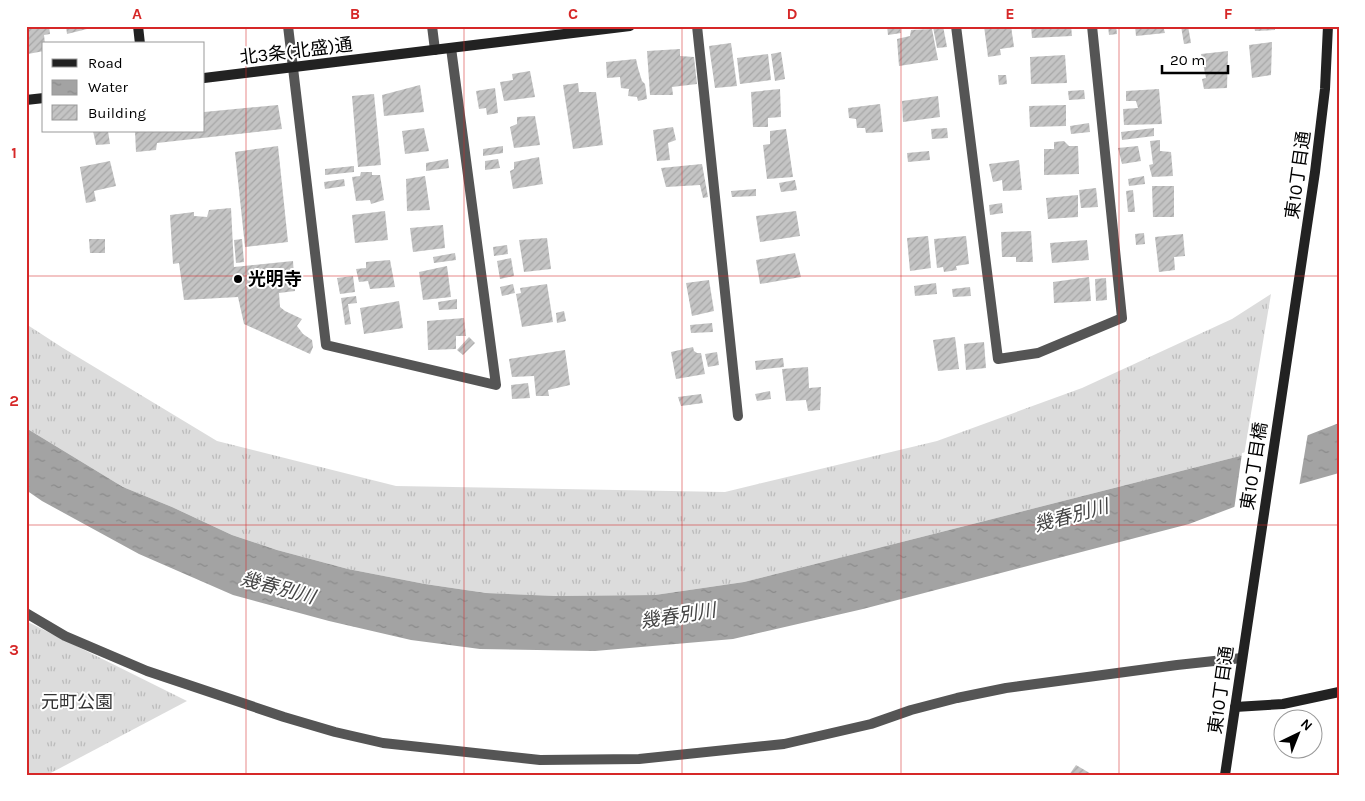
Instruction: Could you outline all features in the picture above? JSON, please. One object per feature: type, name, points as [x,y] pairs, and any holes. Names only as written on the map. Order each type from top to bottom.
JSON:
[{"type":"street","points":[[138,26],[140,42]]},
{"type":"street","points":[[288,26],[326,344],[496,385],[451,48]]},
{"type":"street","points":[[432,26],[435,50]]},
{"type":"street","name":"北3条(北盛)通","points":[[205,78],[630,26]]},
{"type":"street","points":[[697,26],[738,416]]},
{"type":"street","points":[[956,26],[998,360],[1038,353],[1122,318],[1092,26]]},
{"type":"street","name":"東10丁目通","points":[[1292,326],[1326,89],[1328,26]]},
{"type":"street","points":[[26,100],[42,98]]},
{"type":"street","name":"東10丁目橋","points":[[1249,611],[1292,326]]},
{"type":"street","name":"東10丁目通","points":[[1225,775],[1249,611]]},
{"type":"street","points":[[26,613],[65,636],[147,671],[334,732],[383,743],[540,760],[639,759],[784,744],[871,724],[911,710],[956,698],[1006,688],[1242,658]]},
{"type":"street","points":[[1235,707],[1283,704],[1339,692]]},
{"type":"green space","points":[[1271,294],[1244,455],[744,582],[655,595],[556,596],[486,593],[425,584],[348,569],[277,550],[232,535],[123,487],[26,428],[26,324],[217,441],[396,486],[725,492],[937,441],[1082,388],[1232,319]]},
{"type":"green space","name":"元町公園","points":[[26,621],[187,701],[47,775],[26,775]]},
{"type":"water","name":"幾春別川","points":[[1339,423],[1339,473],[1279,490],[1189,524],[863,609],[733,639],[595,651],[480,649],[411,640],[329,621],[233,595],[139,554],[42,501],[26,490],[26,428],[123,487],[232,535],[277,550],[348,569],[425,584],[486,593],[556,596],[655,595],[744,582],[1244,455],[1288,443]]},
{"type":"pier","points":[[1308,433],[1299,487],[1234,510],[1242,453],[1287,441]]},
{"type":"building","points":[[26,26],[49,26],[50,34],[44,35],[45,42],[42,42],[42,51],[28,54]]},
{"type":"building","points":[[66,26],[95,26],[95,27],[67,34]]},
{"type":"building","points":[[887,26],[900,26],[901,33],[888,35]]},
{"type":"building","points":[[943,26],[947,47],[937,48],[933,27]]},
{"type":"building","points":[[984,26],[1011,26],[1014,47],[1000,49],[1001,55],[988,57]]},
{"type":"building","points":[[1031,26],[1071,26],[1072,36],[1032,38]]},
{"type":"building","points":[[1108,26],[1116,26],[1117,34],[1109,35]]},
{"type":"building","points":[[1135,26],[1163,26],[1165,33],[1136,36]]},
{"type":"building","points":[[1181,26],[1188,26],[1191,43],[1184,44]]},
{"type":"building","points":[[1254,26],[1275,26],[1275,30],[1255,31]]},
{"type":"building","points":[[932,29],[938,60],[899,66],[897,39],[910,36],[911,30]]},
{"type":"building","points":[[1272,42],[1271,75],[1252,78],[1249,45]]},
{"type":"building","points":[[731,43],[737,86],[715,88],[709,46]]},
{"type":"building","points":[[680,49],[680,56],[694,57],[697,84],[672,87],[673,95],[650,95],[647,51]]},
{"type":"building","points":[[1228,51],[1227,88],[1204,89],[1202,79],[1206,78],[1201,54]]},
{"type":"building","points":[[781,52],[785,79],[775,81],[771,54]]},
{"type":"building","points":[[768,54],[771,80],[740,84],[737,58]]},
{"type":"building","points":[[1065,55],[1067,83],[1031,84],[1030,57]]},
{"type":"building","points":[[636,59],[642,81],[645,84],[647,99],[638,101],[637,97],[628,96],[629,89],[621,88],[620,77],[607,78],[606,62]]},
{"type":"building","points":[[530,71],[535,97],[504,101],[500,82],[513,80],[512,74]]},
{"type":"building","points":[[998,75],[1006,75],[1007,84],[999,85]]},
{"type":"building","points":[[578,83],[579,92],[596,92],[603,145],[573,149],[563,85]]},
{"type":"building","points":[[420,85],[424,112],[384,116],[382,95]]},
{"type":"building","points":[[495,88],[498,113],[487,115],[486,108],[479,109],[476,91]]},
{"type":"building","points":[[780,89],[781,117],[768,118],[768,127],[753,127],[751,92]]},
{"type":"building","points":[[1159,89],[1162,124],[1124,125],[1123,109],[1138,108],[1136,101],[1126,101],[1126,91]]},
{"type":"building","points":[[1084,90],[1085,99],[1069,100],[1068,91]]},
{"type":"building","points":[[374,94],[381,165],[358,167],[352,96]]},
{"type":"building","points":[[938,96],[940,117],[903,122],[902,101]]},
{"type":"building","points":[[880,104],[883,132],[866,133],[865,128],[857,128],[856,119],[849,118],[848,108]]},
{"type":"building","points":[[278,105],[282,129],[157,143],[156,150],[136,152],[135,132],[205,132],[205,112]]},
{"type":"building","points":[[1066,105],[1066,126],[1030,127],[1029,106]]},
{"type":"building","points":[[535,116],[540,145],[514,148],[510,127],[517,124],[517,117]]},
{"type":"building","points":[[1089,123],[1090,132],[1071,134],[1070,126]]},
{"type":"building","points":[[673,127],[676,140],[668,143],[670,160],[657,161],[653,130]]},
{"type":"building","points":[[424,128],[429,151],[405,154],[402,131]]},
{"type":"building","points":[[947,128],[948,138],[932,139],[931,129]]},
{"type":"building","points":[[1154,128],[1154,136],[1122,140],[1121,132]]},
{"type":"building","points":[[786,129],[793,177],[767,179],[763,145],[770,144],[770,131]]},
{"type":"building","points":[[93,132],[108,132],[110,144],[96,145]]},
{"type":"building","points":[[1160,140],[1160,151],[1171,152],[1173,176],[1152,177],[1149,165],[1153,164],[1150,141]]},
{"type":"building","points":[[1064,141],[1069,146],[1078,146],[1079,174],[1044,175],[1044,149],[1054,149],[1054,142]]},
{"type":"building","points":[[278,146],[288,242],[245,247],[235,152]]},
{"type":"building","points":[[503,146],[503,153],[483,156],[483,149]]},
{"type":"building","points":[[1138,146],[1141,161],[1122,164],[1118,148]]},
{"type":"building","points":[[929,151],[930,160],[908,162],[907,153]]},
{"type":"building","points":[[539,157],[543,184],[513,189],[510,171],[514,169],[514,162]]},
{"type":"building","points":[[448,159],[449,168],[426,171],[426,163]]},
{"type":"building","points":[[498,159],[500,168],[485,170],[485,161]]},
{"type":"building","points":[[1019,160],[1022,190],[1003,191],[1002,180],[993,182],[989,164]]},
{"type":"building","points":[[110,161],[116,186],[94,191],[96,201],[86,203],[80,167]]},
{"type":"building","points":[[702,164],[708,197],[703,198],[700,185],[666,187],[661,168]]},
{"type":"building","points":[[354,166],[354,172],[325,175],[325,169]]},
{"type":"building","points":[[361,172],[372,172],[372,175],[380,175],[384,200],[371,204],[370,200],[356,201],[352,177],[360,176]]},
{"type":"building","points":[[425,176],[430,210],[407,211],[406,179]]},
{"type":"building","points":[[1144,176],[1145,184],[1129,186],[1128,179]]},
{"type":"building","points":[[344,179],[345,186],[325,189],[324,182]]},
{"type":"building","points":[[795,180],[797,190],[781,192],[779,183]]},
{"type":"building","points":[[1152,186],[1174,186],[1174,217],[1153,217]]},
{"type":"building","points":[[1096,188],[1098,207],[1081,208],[1079,190]]},
{"type":"building","points":[[756,189],[756,196],[732,197],[731,191]]},
{"type":"building","points":[[1133,190],[1135,212],[1128,212],[1126,191]]},
{"type":"building","points":[[1078,195],[1078,217],[1048,219],[1046,198]]},
{"type":"building","points":[[1002,203],[1003,213],[990,215],[989,205]]},
{"type":"building","name":"光明寺","points":[[231,208],[234,267],[293,261],[295,291],[279,293],[280,307],[302,319],[297,326],[303,334],[312,340],[313,347],[310,354],[244,324],[238,297],[184,300],[179,263],[173,264],[170,215],[194,212],[194,216],[207,217],[209,210]]},
{"type":"building","points":[[385,211],[388,240],[355,243],[352,215]]},
{"type":"building","points":[[796,211],[800,236],[760,242],[756,216]]},
{"type":"building","points":[[443,225],[445,248],[413,252],[410,228]]},
{"type":"building","points":[[1031,231],[1033,262],[1016,262],[1016,257],[1002,257],[1001,232]]},
{"type":"building","points":[[1144,233],[1145,244],[1136,245],[1135,234]]},
{"type":"building","points":[[1183,234],[1185,256],[1174,257],[1175,270],[1159,272],[1155,237]]},
{"type":"building","points":[[928,236],[931,268],[910,271],[907,238]]},
{"type":"building","points":[[966,236],[969,264],[956,266],[957,270],[944,272],[943,267],[937,268],[934,239]]},
{"type":"building","points":[[547,238],[551,269],[524,272],[519,240]]},
{"type":"building","points":[[89,239],[105,239],[105,253],[90,253]]},
{"type":"building","points":[[242,239],[244,262],[236,263],[234,240]]},
{"type":"building","points":[[1087,240],[1089,260],[1052,263],[1050,243]]},
{"type":"building","points":[[507,245],[508,254],[494,256],[493,247]]},
{"type":"building","points":[[455,253],[456,260],[434,263],[433,257]]},
{"type":"building","points":[[795,253],[801,277],[760,284],[756,260]]},
{"type":"building","points":[[511,258],[514,276],[500,279],[497,261]]},
{"type":"building","points":[[390,260],[395,287],[370,289],[368,281],[359,282],[356,269],[366,268],[366,262]]},
{"type":"building","points":[[447,266],[451,297],[423,300],[419,272]]},
{"type":"building","points":[[353,276],[355,292],[340,294],[337,278]]},
{"type":"building","points":[[1089,277],[1091,301],[1054,303],[1053,282]]},
{"type":"building","points":[[1106,278],[1107,300],[1096,301],[1095,279]]},
{"type":"building","points":[[709,280],[714,311],[692,316],[686,283]]},
{"type":"building","points":[[936,283],[937,294],[915,296],[914,286]]},
{"type":"building","points":[[513,284],[515,293],[502,296],[500,287]]},
{"type":"building","points":[[547,284],[553,322],[522,327],[516,294],[521,293],[520,288]]},
{"type":"building","points":[[970,287],[971,296],[953,297],[952,289]]},
{"type":"building","points":[[356,296],[357,303],[348,304],[351,324],[345,325],[341,298]]},
{"type":"building","points":[[457,299],[457,309],[439,310],[438,302]]},
{"type":"building","points":[[399,301],[403,328],[364,334],[360,308]]},
{"type":"building","points":[[564,311],[566,321],[557,323],[556,313]]},
{"type":"building","points":[[464,318],[466,336],[456,336],[456,349],[428,350],[427,321]]},
{"type":"building","points":[[712,323],[713,332],[691,333],[690,325]]},
{"type":"building","points":[[469,337],[475,343],[463,355],[457,350]]},
{"type":"building","points":[[955,337],[959,369],[938,371],[933,340]]},
{"type":"building","points":[[984,342],[986,368],[966,370],[964,344]]},
{"type":"building","points":[[693,347],[694,351],[701,353],[705,374],[676,379],[671,352]]},
{"type":"building","points":[[565,350],[570,385],[548,390],[549,396],[536,396],[534,376],[512,377],[509,359]]},
{"type":"building","points":[[717,352],[719,365],[708,367],[705,354]]},
{"type":"building","points":[[783,358],[784,367],[756,370],[755,361]]},
{"type":"building","points":[[808,367],[809,388],[821,387],[820,410],[808,411],[806,400],[786,401],[782,369]]},
{"type":"building","points":[[528,383],[530,398],[512,399],[511,385]]},
{"type":"building","points":[[770,391],[771,399],[757,401],[755,394]]},
{"type":"building","points":[[701,394],[703,403],[681,406],[678,397]]},
{"type":"building","points":[[1076,765],[1093,775],[1069,775]]},
{"type":"place","name":"光明寺","points":[[238,279]]}]
